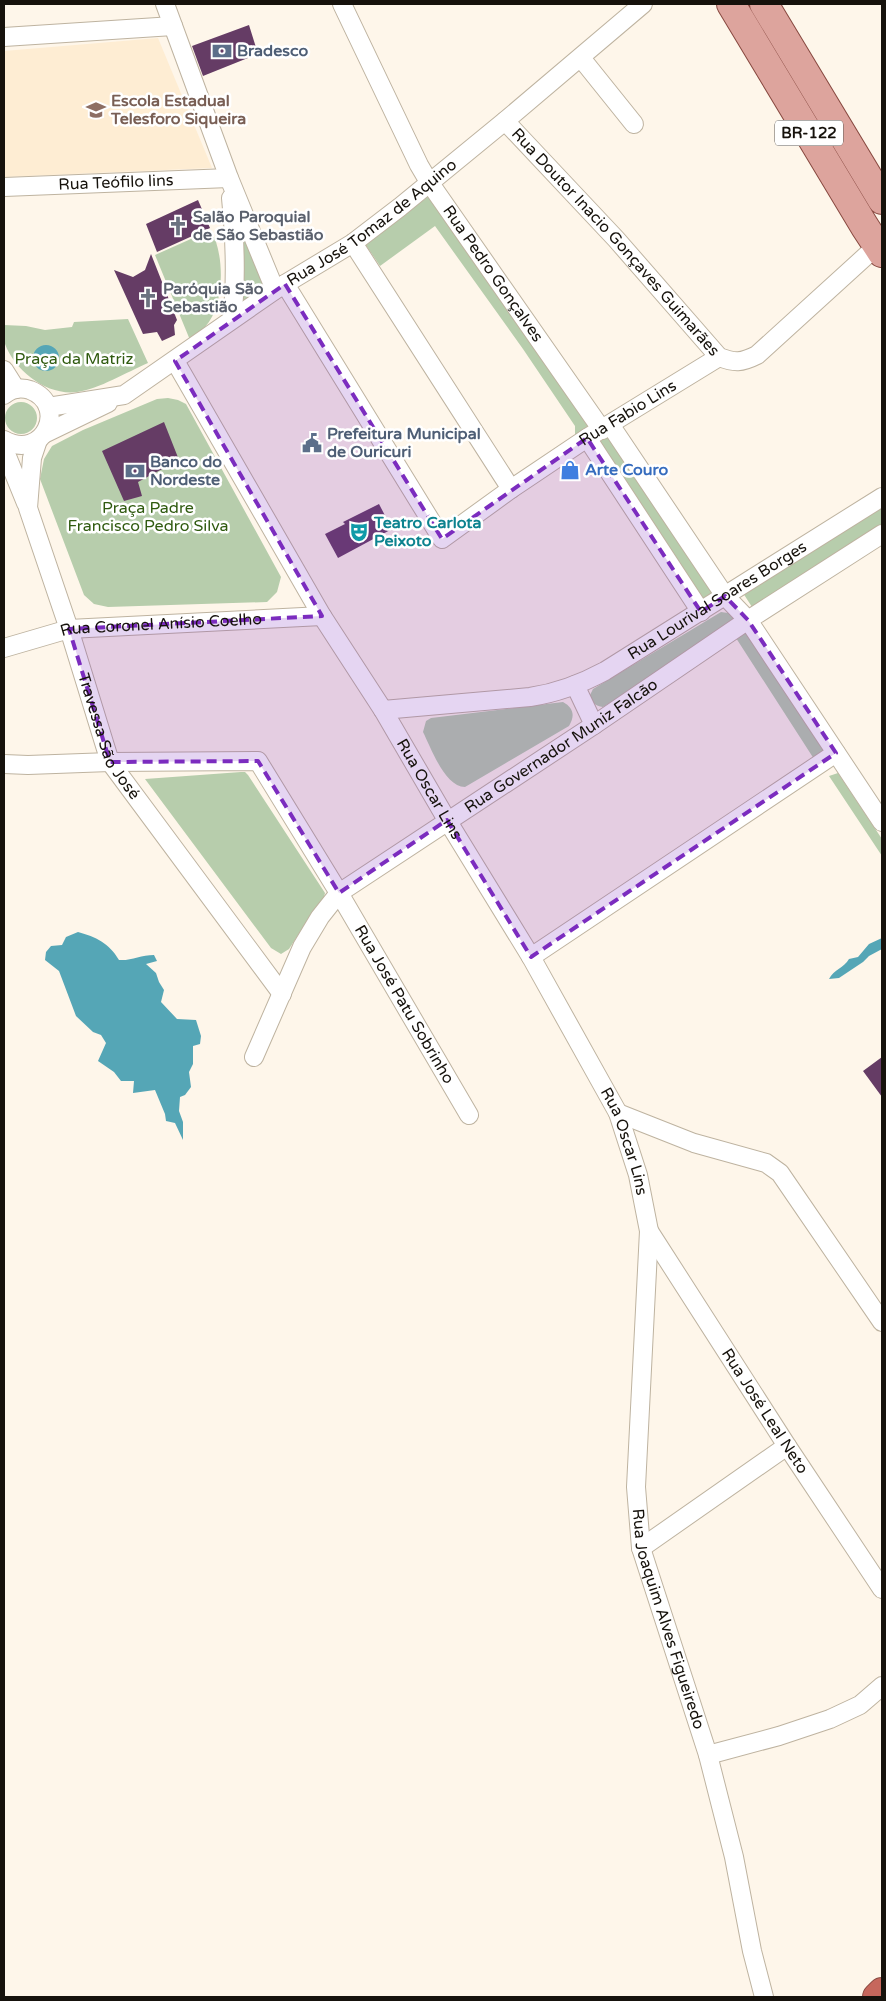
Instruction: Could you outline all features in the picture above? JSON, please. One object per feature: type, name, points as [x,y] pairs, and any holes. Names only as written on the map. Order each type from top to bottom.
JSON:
[{"type":"highway","points":[[877,1997],[882,1992]]},
{"type":"main road","name":"BR-122","points":[[731,4],[838,183],[880,249]]},
{"type":"main road","name":"BR-122","points":[[764,4],[882,200]]},
{"type":"main road","points":[[838,183],[863,168]]},
{"type":"street","points":[[165,4],[229,178],[280,287]]},
{"type":"street","name":"Rua Pedro Gonçalves","points":[[342,4],[419,165],[429,182],[600,431],[725,596],[748,620],[882,822]]},
{"type":"street","name":"Rua José Tomaz de Aquino","points":[[48,407],[124,395],[280,287],[353,243],[505,121],[643,4]]},
{"type":"street","points":[[4,37],[174,26]]},
{"type":"street","points":[[581,58],[634,124]]},
{"type":"street","name":"Rua Doutor Inacio Gonçaves Guimarães","points":[[505,121],[616,239],[719,357],[732,362],[743,361],[757,355],[880,249]]},
{"type":"street","points":[[229,178],[236,264],[236,292],[232,319]]},
{"type":"street","name":"Rua Teófilo lins","points":[[4,187],[229,178]]},
{"type":"street","points":[[353,243],[511,489]]},
{"type":"street","name":"Rua Fabio Lins","points":[[280,287],[442,539],[511,489],[719,357]]},
{"type":"street","name":"Rua Oscar Lins","points":[[175,361],[322,616],[383,710],[447,820],[531,957],[618,1113],[638,1175],[649,1231]]},
{"type":"street","points":[[4,370],[10,392],[26,389],[35,392],[43,398],[48,407],[50,416],[41,437]]},
{"type":"street","points":[[4,440],[21,446],[30,445],[41,437],[124,395]]},
{"type":"street","points":[[600,431],[701,612]]},
{"type":"street","name":"Travessa São José","points":[[41,437],[32,458],[28,508],[69,629],[110,762],[282,994]]},
{"type":"street","points":[[4,449],[28,508]]},
{"type":"street","name":"Rua Lourival Soares Borges","points":[[383,710],[530,697],[575,685],[605,671],[882,497]]},
{"type":"street","name":"Rua Governador Muniz Falcão","points":[[254,1057],[302,947],[320,917],[339,893],[447,820],[594,725],[748,620],[882,534]]},
{"type":"street","name":"Rua Coronel Anísio Coelho","points":[[4,648],[69,629],[322,616]]},
{"type":"street","points":[[575,685],[594,725]]},
{"type":"street","points":[[531,957],[836,753]]},
{"type":"street","name":"Rua José Patu Sobrinho","points":[[110,762],[258,761],[339,893],[469,1114]]},
{"type":"street","points":[[4,764],[28,766],[110,762]]},
{"type":"street","points":[[618,1113],[694,1143],[766,1163],[780,1173],[882,1322]]},
{"type":"street","name":"Rua José Leal Neto","points":[[649,1231],[787,1446],[882,1589]]},
{"type":"street","name":"Rua Joaquim Alves Figueiredo","points":[[649,1231],[636,1487],[642,1548],[708,1755],[734,1857],[752,1951],[764,1997]]},
{"type":"street","points":[[642,1548],[787,1446]]},
{"type":"street","points":[[708,1755],[779,1736],[830,1719],[860,1705],[882,1686]]},
{"type":"highlighted area","points":[[285,284],[442,539],[587,438],[701,612],[725,596],[748,620],[836,753],[531,957],[447,820],[339,893],[258,761],[110,762],[69,629],[322,616],[175,361]]},
{"type":"shaded area","name":"Escola Estadual Telesforo Siqueira","points":[[158,38],[212,168],[4,177],[4,51]]},
{"type":"green space","points":[[433,193],[594,426],[575,439],[575,426],[523,349],[435,226],[380,266],[365,244]]},
{"type":"green space","points":[[211,230],[216,240],[221,266],[219,294],[212,318],[190,340],[155,255]]},
{"type":"green space","points":[[245,240],[264,283],[262,289],[244,300],[242,299],[244,281],[242,243]]},
{"type":"green space","name":"Praça da Matriz","points":[[128,319],[148,363],[104,384],[77,392],[54,390],[34,380],[16,363],[4,342],[4,325],[26,326],[45,330],[72,327],[74,322]]},
{"type":"green space","name":"Praça Padre Francisco Pedro Silva","points":[[168,398],[186,404],[281,577],[277,592],[267,602],[108,607],[94,604],[84,595],[40,479],[44,459],[52,446],[83,430],[157,399]]},
{"type":"green space","points":[[21,402],[32,407],[37,418],[32,429],[21,434],[10,429],[5,418],[10,407]]},
{"type":"green space","points":[[606,436],[610,437],[714,595],[706,600],[702,599],[599,443]]},
{"type":"green space","points":[[882,505],[882,525],[752,607],[743,593]]},
{"type":"green space","points":[[721,612],[728,613],[733,618],[733,624],[729,628],[603,707],[593,702],[590,695],[593,689]]},
{"type":"green space","points":[[748,630],[826,751],[814,759],[736,638]]},
{"type":"green space","points":[[563,702],[569,707],[573,716],[569,726],[465,787],[451,781],[445,774],[423,732],[426,721],[431,718]]},
{"type":"green space","points":[[245,772],[325,893],[289,949],[281,954],[271,948],[145,779]]},
{"type":"green space","points":[[838,773],[882,839],[882,856],[829,776]]},
{"type":"water","points":[[46,345],[55,349],[59,358],[55,367],[46,371],[37,367],[33,358],[37,349]]},
{"type":"water","points":[[78,932],[102,942],[111,949],[119,960],[154,955],[157,961],[146,964],[156,973],[164,990],[161,1002],[177,1019],[196,1020],[201,1036],[200,1044],[193,1046],[193,1064],[189,1072],[191,1087],[185,1095],[180,1097],[179,1111],[183,1122],[183,1140],[175,1123],[166,1121],[155,1090],[133,1093],[134,1081],[121,1081],[114,1072],[98,1061],[106,1043],[101,1035],[93,1032],[76,1016],[59,971],[45,960],[46,952],[51,946],[62,945],[66,937]]},
{"type":"water","points":[[882,938],[882,949],[839,978],[829,979],[849,959],[858,957],[869,944]]},
{"type":"building","name":"Bradesco","points":[[249,25],[258,54],[203,76],[192,46]]},
{"type":"building","name":"Salão Paroquial de São Sebastião","points":[[198,200],[210,228],[157,252],[146,224]]},
{"type":"building","name":"Paróquia São Sebastião","points":[[151,254],[177,320],[174,325],[175,335],[162,341],[157,332],[143,334],[114,270],[133,277],[145,270]]},
{"type":"building","name":"Banco do Nordeste","points":[[164,422],[179,460],[138,482],[142,496],[124,501],[102,451]]},
{"type":"building","name":"Teatro Carlota Peixoto","points":[[379,504],[392,529],[338,558],[325,534],[345,524],[343,522]]},
{"type":"building","points":[[882,1057],[882,1097],[863,1071]]},
{"type":"place","name":"Bradesco","points":[[222,51]]},
{"type":"place","name":"Escola Estadual Telesforo Siqueira","points":[[96,110]]},
{"type":"place","name":"Salão Paroquial de São Sebastião","points":[[178,226]]},
{"type":"place","name":"Paróquia São Sebastião","points":[[148,298]]},
{"type":"place","name":"Prefeitura Municipal de Ouricuri","points":[[312,443]]},
{"type":"place","name":"Arte Couro","points":[[570,470]]},
{"type":"place","name":"Banco do Nordeste","points":[[135,471]]},
{"type":"place","name":"Teatro Carlota Peixoto","points":[[359,532]]}]
